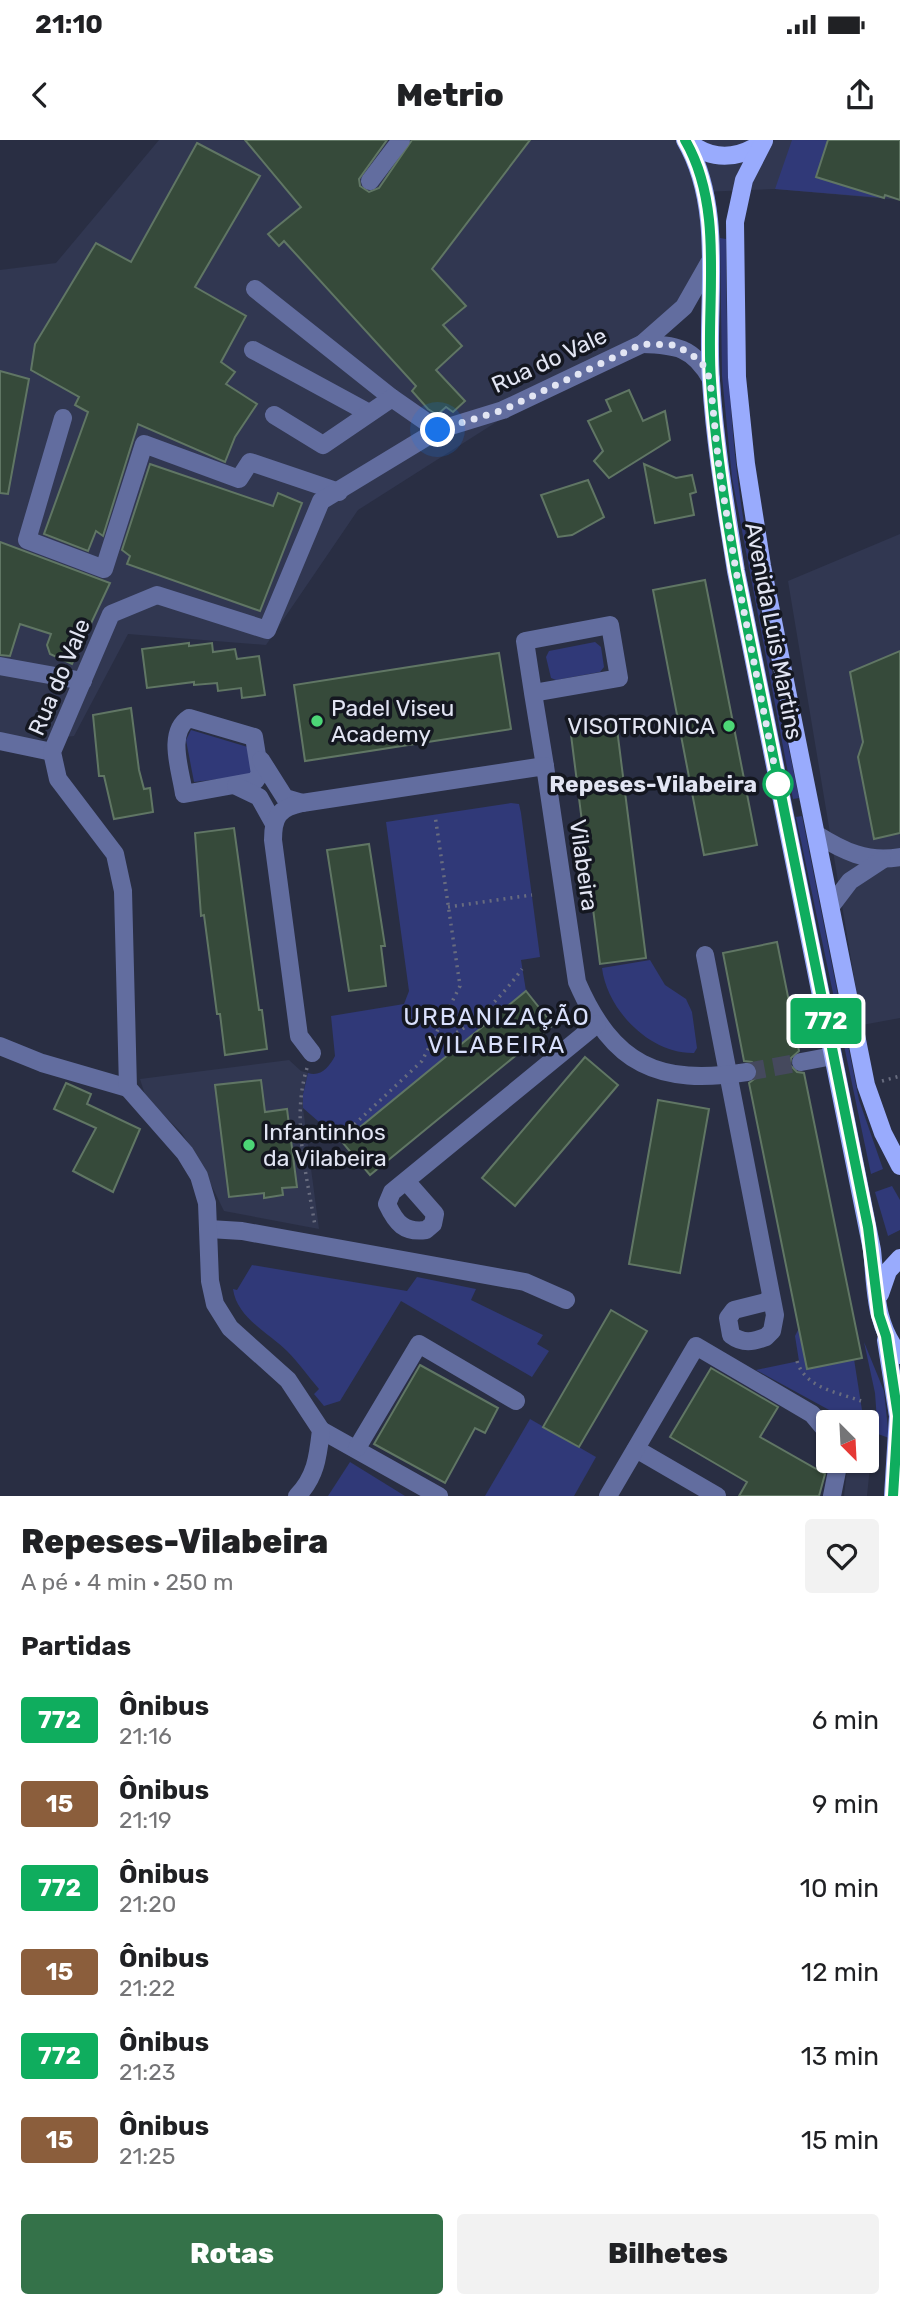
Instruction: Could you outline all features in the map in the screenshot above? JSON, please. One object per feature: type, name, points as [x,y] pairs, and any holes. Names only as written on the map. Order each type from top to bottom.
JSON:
[{"type":"main road","points":[[686,140],[714,156],[732,157],[749,152],[765,141]]},
{"type":"main road","name":"Avenida Luis Martins","points":[[686,140],[705,186],[710,379],[719,468],[736,571],[872,1250],[879,1315]]},
{"type":"main road","points":[[765,141],[744,180],[736,222],[737,377],[746,464],[762,566],[866,1085],[883,1133],[900,1166]]},
{"type":"main road","points":[[893,1496],[898,1416],[886,1336],[879,1315],[880,1292],[888,1271],[900,1258]]},
{"type":"main road","points":[[886,1336],[900,1354]]},
{"type":"street","points":[[370,181],[401,140]]},
{"type":"street","points":[[642,344],[684,307],[709,262]]},
{"type":"street","points":[[255,289],[392,398],[438,430]]},
{"type":"street","points":[[642,344],[676,345],[701,361],[710,379]]},
{"type":"street","name":"Rua do Vale","points":[[128,1088],[123,891],[115,854],[58,779],[52,752],[111,614],[157,595],[267,630],[321,501],[438,430],[503,410],[642,344]]},
{"type":"street","points":[[253,350],[369,413]]},
{"type":"street","points":[[274,415],[323,445],[392,398]]},
{"type":"street","points":[[63,418],[27,540],[104,569],[144,444],[239,479],[250,462],[339,492]]},
{"type":"street","name":"Vilabeira","points":[[533,693],[619,678],[610,625],[525,641],[577,982],[597,1024],[607,1038],[639,1061],[673,1075],[704,1078],[747,1072]]},
{"type":"street","points":[[0,666],[83,681]]},
{"type":"street","points":[[189,718],[254,737],[260,774],[255,781],[236,786],[184,794],[177,729],[189,718]]},
{"type":"street","points":[[0,741],[52,752]]},
{"type":"street","points":[[256,751],[285,798],[302,803]]},
{"type":"street","points":[[273,822],[279,811],[302,803],[545,766]]},
{"type":"street","points":[[236,786],[258,797],[273,822],[299,1036],[312,1053]]},
{"type":"street","points":[[816,834],[845,853],[891,858]]},
{"type":"street","points":[[831,906],[850,881],[891,858]]},
{"type":"street","points":[[705,955],[771,1296]]},
{"type":"street","points":[[406,1181],[597,1024]]},
{"type":"street","points":[[0,1046],[42,1062],[128,1088],[184,1153],[199,1176],[207,1203],[209,1282],[215,1304],[230,1328],[288,1380],[321,1430],[439,1496]]},
{"type":"street","points":[[801,1062],[833,1056]]},
{"type":"street","points":[[209,1229],[242,1231],[525,1282],[566,1300]]},
{"type":"street","points":[[357,1448],[419,1344],[516,1401]]},
{"type":"street","points":[[608,1496],[696,1346],[816,1419]]},
{"type":"street","points":[[297,1496],[310,1484],[318,1458],[321,1430]]},
{"type":"street","points":[[636,1449],[717,1496]]},
{"type":"street","points":[[832,1496],[836,1474]]},
{"type":"path","points":[[338,1139],[364,1118],[377,1100],[422,1061],[460,986],[435,815]]},
{"type":"path","points":[[448,907],[532,895]]},
{"type":"path","points":[[431,1044],[450,1038],[504,994],[522,969]]},
{"type":"path","points":[[312,1053],[301,1087],[300,1126],[318,1244]]},
{"type":"path","points":[[881,1081],[900,1076]]},
{"type":"path","points":[[797,1361],[800,1373],[810,1382],[861,1401]]},
{"type":"shaded area","points":[[159,140],[900,140],[900,200],[775,189],[700,192],[704,254],[687,311],[509,414],[358,510],[266,645],[128,634],[74,736],[0,744],[0,270],[56,263]]},
{"type":"shaded area","points":[[792,140],[828,140],[816,177],[884,198],[775,189]]},
{"type":"shaded area","points":[[720,238],[726,239],[731,414],[742,514],[799,798],[793,799],[732,478],[722,376]]},
{"type":"shaded area","points":[[900,534],[900,1018],[862,1025],[788,581]]},
{"type":"shaded area","points":[[595,642],[601,647],[604,667],[600,672],[556,680],[551,678],[546,657],[549,651]]},
{"type":"shaded area","points":[[191,730],[251,748],[253,775],[194,782],[186,740]]},
{"type":"shaded area","points":[[519,804],[521,813],[540,957],[521,960],[526,991],[342,1142],[303,1108],[308,1073],[317,1074],[324,1070],[335,1056],[331,1016],[404,1004],[409,991],[386,822]]},
{"type":"shaded area","points":[[802,816],[859,1100],[883,1169],[871,1174],[796,817]]},
{"type":"shaded area","points":[[650,960],[665,985],[686,999],[692,1012],[697,1048],[694,1053],[662,1046],[647,1038],[633,1027],[612,999],[602,968]]},
{"type":"shaded area","name":"Infantinhos da Vilabeira","points":[[289,1060],[301,1071],[308,1073],[303,1093],[303,1108],[319,1229],[224,1211],[198,1158],[181,1132],[146,1098],[140,1079]]},
{"type":"shaded area","points":[[892,1186],[900,1200],[900,1230],[888,1236],[875,1192]]},
{"type":"shaded area","points":[[252,1265],[407,1291],[417,1277],[476,1289],[471,1300],[543,1335],[537,1344],[549,1351],[532,1377],[401,1301],[340,1401],[324,1406],[314,1394],[319,1389],[299,1364],[240,1308],[233,1289],[237,1290]]},
{"type":"shaded area","points":[[799,1328],[854,1359],[862,1410],[829,1410],[756,1370],[799,1361],[795,1336]]},
{"type":"shaded area","points":[[864,1342],[884,1391],[889,1438],[879,1434],[879,1410],[876,1410]]},
{"type":"shaded area","points":[[530,1419],[596,1457],[574,1496],[485,1496]]},
{"type":"shaded area","points":[[350,1462],[405,1496],[328,1496]]},
{"type":"shaded area","points":[[847,1474],[869,1474],[867,1496],[844,1496]]},
{"type":"building","points":[[245,140],[387,140],[359,179],[360,186],[369,192],[379,188],[412,140],[530,140],[432,269],[466,306],[443,325],[462,346],[436,370],[465,401],[453,412],[446,407],[437,415],[428,409],[412,391],[416,386],[284,241],[279,246],[268,234],[301,207]]},
{"type":"building","points":[[828,140],[900,140],[900,200],[885,195],[884,198],[816,177]]},
{"type":"building","points":[[197,143],[260,176],[195,287],[246,316],[221,362],[235,372],[226,384],[257,404],[235,437],[225,462],[138,424],[103,536],[96,531],[88,551],[44,534],[88,412],[75,405],[79,397],[31,370],[35,344],[96,243],[131,262]]},
{"type":"building","points":[[0,371],[29,379],[8,494],[0,493]]},
{"type":"building","points":[[629,390],[643,421],[665,411],[670,440],[609,478],[594,461],[603,451],[588,421],[611,411],[606,400]]},
{"type":"building","points":[[150,464],[273,506],[278,493],[302,503],[260,611],[127,564],[130,556],[122,550]]},
{"type":"building","points":[[644,464],[676,478],[692,475],[696,492],[690,494],[694,515],[655,523]]},
{"type":"building","points":[[588,480],[604,517],[572,535],[558,537],[541,495]]},
{"type":"building","points":[[0,542],[110,583],[72,664],[50,654],[47,645],[51,634],[20,624],[10,656],[0,655]]},
{"type":"building","points":[[705,580],[757,845],[704,855],[653,590]]},
{"type":"building","points":[[189,643],[189,646],[212,643],[213,652],[235,649],[237,659],[259,656],[265,695],[242,698],[241,688],[218,691],[217,683],[194,685],[194,682],[147,688],[142,649]]},
{"type":"building","points":[[900,651],[900,833],[874,839],[858,757],[863,742],[850,672]]},
{"type":"building","points":[[499,653],[511,729],[305,761],[294,685]]},
{"type":"building","points":[[131,708],[139,770],[144,789],[150,788],[153,812],[114,819],[104,776],[99,776],[93,715]]},
{"type":"building","points":[[616,721],[646,958],[600,964],[570,727]]},
{"type":"building","points":[[234,828],[259,1010],[262,1010],[267,1049],[225,1055],[204,915],[201,916],[195,833]]},
{"type":"building","points":[[369,844],[385,946],[381,946],[386,986],[349,991],[327,850]]},
{"type":"building","points":[[777,942],[799,1051],[791,1058],[790,1065],[797,1072],[804,1073],[862,1358],[807,1369],[749,1083],[757,1077],[758,1070],[752,1062],[744,1061],[723,953]]},
{"type":"building","points":[[526,991],[553,1025],[370,1175],[342,1142]]},
{"type":"building","points":[[585,1057],[618,1085],[515,1206],[482,1178]]},
{"type":"building","points":[[261,1080],[265,1112],[287,1109],[297,1187],[282,1188],[283,1195],[264,1198],[264,1193],[229,1197],[215,1085]]},
{"type":"building","points":[[66,1083],[91,1094],[87,1104],[140,1129],[113,1192],[73,1171],[96,1128],[54,1109]]},
{"type":"building","points":[[658,1100],[709,1109],[680,1273],[629,1264]]},
{"type":"building","points":[[611,1310],[647,1331],[579,1447],[543,1427]]},
{"type":"building","points":[[420,1365],[498,1408],[485,1433],[475,1428],[445,1483],[374,1444]]},
{"type":"building","points":[[711,1368],[778,1407],[760,1437],[816,1469],[816,1474],[825,1474],[819,1496],[739,1496],[747,1482],[670,1437]]},
{"type":"tunnel","points":[[747,1072],[801,1062]]},
{"type":"bus line","name":"772","points":[[685,140],[696,159],[705,186],[709,224],[710,379],[719,468],[736,571],[868,1227],[879,1315],[886,1336],[894,1383],[898,1449],[893,1496]]},
{"type":"place","name":"Padel Viseu Academy","points":[[317,721]]},
{"type":"place","name":"VISOTRONICA","points":[[729,726]]},
{"type":"place","name":"Repeses-Vilabeira","points":[[778,784]]},
{"type":"place","name":"Infantinhos da Vilabeira","points":[[249,1145]]},
{"type":"district","name":"URBANIZAÇÃO VILABEIRA","points":[[497,1031]]},
{"type":"route","points":[[438,430],[503,410],[642,344],[676,345],[701,361],[710,379],[719,468],[736,571],[778,784]]}]
